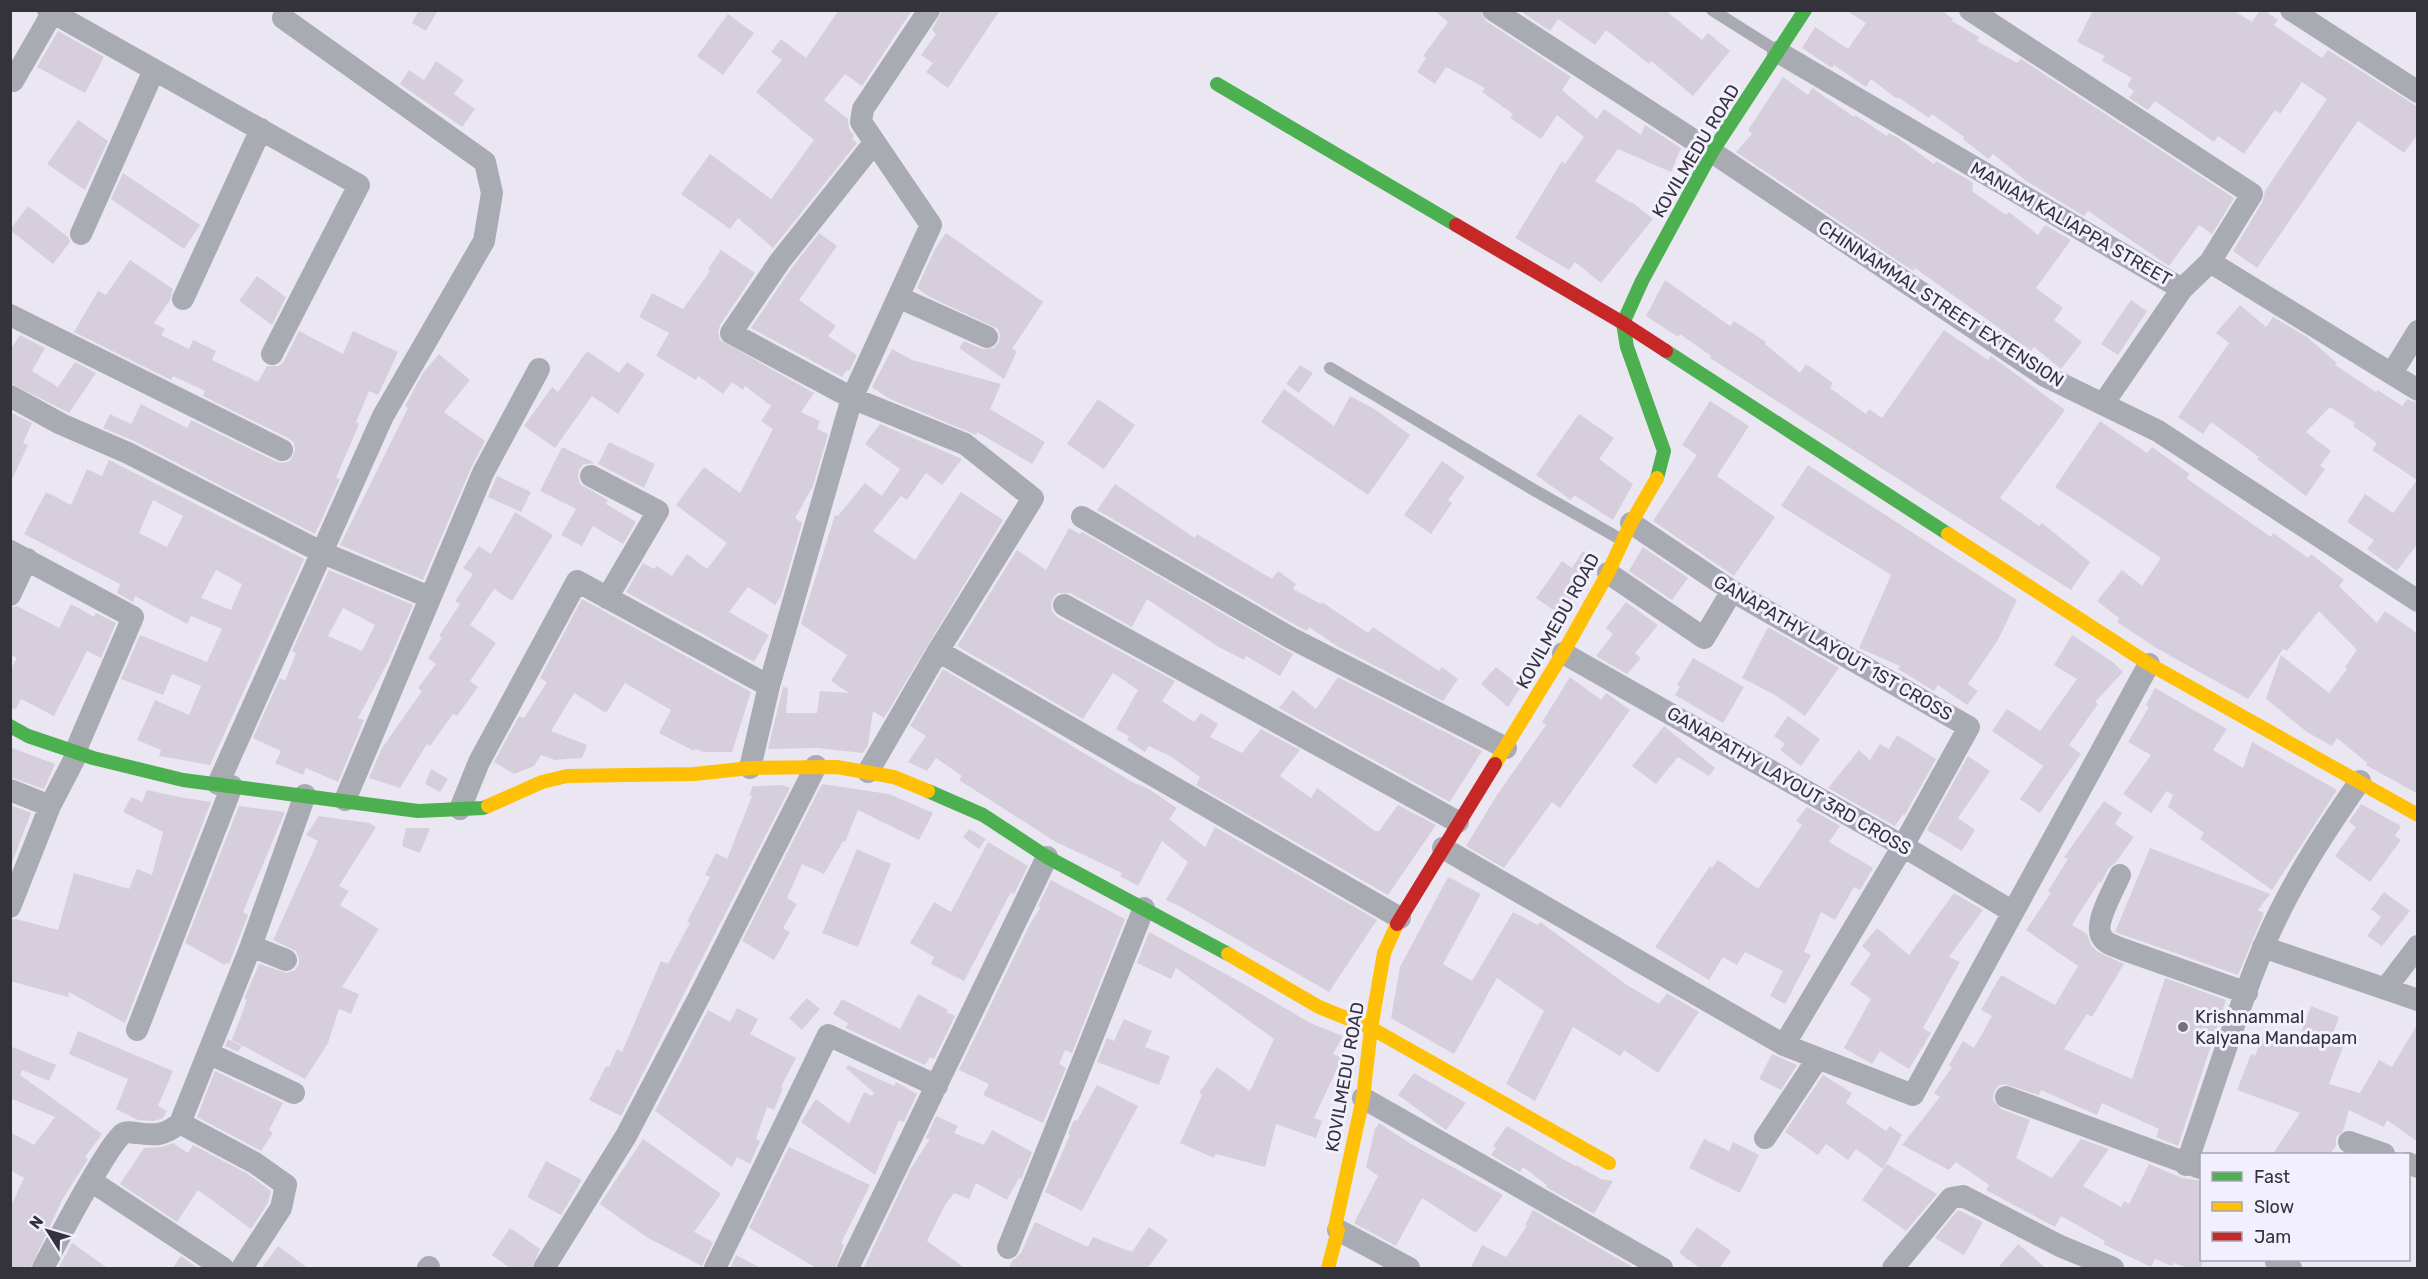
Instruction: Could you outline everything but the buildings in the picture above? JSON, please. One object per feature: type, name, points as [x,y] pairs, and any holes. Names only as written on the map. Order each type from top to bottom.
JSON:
[{"type":"street","points":[[750,768],[769,686],[852,398],[931,225],[861,122],[863,109],[929,10]]},
{"type":"street","name":"CHINNAMMAL STREET EXTENSION","points":[[1493,10],[1712,152],[2046,376],[2158,431],[2418,601]]},
{"type":"street","name":"KOVILMEDU ROAD","points":[[1328,1269],[1338,1230],[1335,1227],[1363,1098],[1371,1028],[1384,953],[1400,918],[1563,653],[1608,573],[1626,532],[1658,477],[1664,451],[1627,347],[1623,323],[1642,281],[1712,152],[1805,10]]},
{"type":"street","name":"MANIAM KALIAPPA STREET","points":[[1778,52],[2182,289],[2210,262],[2252,194],[1970,10]]},
{"type":"street","points":[[2291,10],[2418,92]]},
{"type":"street","points":[[13,81],[51,11],[359,185],[272,354]]},
{"type":"street","points":[[137,1030],[225,785],[323,553],[383,416],[484,241],[492,193],[485,162],[283,18]]},
{"type":"street","points":[[81,234],[154,70]]},
{"type":"street","points":[[1217,84],[1623,323],[2149,664],[2418,815]]},
{"type":"street","points":[[183,299],[261,129]]},
{"type":"street","points":[[868,772],[938,651],[1033,498],[965,444],[852,398],[731,333],[780,261],[874,143]]},
{"type":"street","points":[[2210,262],[2418,390]]},
{"type":"street","points":[[2103,404],[2182,289]]},
{"type":"street","points":[[898,297],[987,337]]},
{"type":"street","points":[[10,315],[282,450]]},
{"type":"street","points":[[2392,373],[2418,331]]},
{"type":"street","points":[[345,800],[483,473],[539,369]]},
{"type":"street","points":[[10,396],[61,424],[128,453],[323,553],[429,597]]},
{"type":"street","points":[[591,476],[658,511],[606,598]]},
{"type":"street","points":[[1082,517],[1291,638],[1506,748]]},
{"type":"street","name":"GANAPATHY LAYOUT 1ST CROSS","points":[[1626,532],[1969,727],[1903,846],[1784,1044]]},
{"type":"street","points":[[10,595],[19,555],[133,617],[77,752],[50,806],[10,908]]},
{"type":"street","points":[[1608,573],[1704,638],[1732,591]]},
{"type":"street","points":[[460,809],[479,762],[577,581],[769,686]]},
{"type":"street","points":[[1064,605],[1458,822]]},
{"type":"street","points":[[938,651],[1400,918]]},
{"type":"street","name":"GANAPATHY LAYOUT 3RD CROSS","points":[[1563,653],[1903,846],[2013,912]]},
{"type":"street","points":[[1443,848],[1784,1044],[1913,1095],[2149,664]]},
{"type":"street","points":[[10,726],[28,736],[93,758],[183,780],[418,811],[483,808],[542,782],[567,776],[694,774],[750,768],[816,766],[837,767],[894,777],[963,804],[1047,857],[1253,968],[1319,1007],[1371,1028],[1609,1163]]},
{"type":"street","points":[[544,1269],[626,1136],[699,998],[816,766]]},
{"type":"street","points":[[2006,1097],[2194,1167],[2247,993],[2264,947],[2319,841],[2360,781]]},
{"type":"street","points":[[10,790],[50,806]]},
{"type":"street","points":[[43,1269],[117,1137],[123,1133],[155,1136],[167,1133],[180,1123],[251,946],[305,795]]},
{"type":"street","points":[[848,1269],[1047,857]]},
{"type":"street","points":[[2120,875],[2099,924],[2101,937],[2109,944],[2122,949],[2247,993]]},
{"type":"street","points":[[1008,1248],[1144,908]]},
{"type":"street","points":[[251,946],[286,960]]},
{"type":"street","points":[[2386,988],[2418,946]]},
{"type":"street","points":[[2264,947],[2418,1000]]},
{"type":"street","points":[[715,1269],[828,1035],[937,1086]]},
{"type":"street","points":[[208,1053],[294,1094]]},
{"type":"street","points":[[1765,1138],[1818,1058]]},
{"type":"street","points":[[1363,1098],[1662,1269]]},
{"type":"street","points":[[180,1123],[255,1163],[286,1185],[281,1208],[242,1269]]},
{"type":"street","points":[[2349,1142],[2379,1153]]},
{"type":"street","points":[[91,1181],[223,1269]]},
{"type":"street","points":[[1893,1269],[1950,1198],[1963,1196],[2060,1246],[2113,1269]]},
{"type":"street","points":[[1338,1230],[1409,1269]]},
{"type":"lane","points":[[1712,10],[1778,52]]},
{"type":"lane","points":[[1330,368],[1534,490],[1626,532]]},
{"type":"traffic: fast","points":[[1657,478],[1664,451],[1627,347],[1623,323],[1642,281],[1712,152],[1805,10]]},
{"type":"traffic: fast","points":[[1217,84],[1456,225]]},
{"type":"traffic: fast","points":[[1666,351],[1948,534]]},
{"type":"traffic: fast","points":[[10,726],[28,736],[93,758],[183,780],[418,811],[488,806]]},
{"type":"traffic: fast","points":[[928,791],[983,815],[1047,857],[1228,954]]},
{"type":"traffic: slow","points":[[1495,764],[1563,653],[1657,478]]},
{"type":"traffic: slow","points":[[1948,534],[2149,664],[2418,815]]},
{"type":"traffic: slow","points":[[488,806],[542,782],[567,776],[694,774],[750,768],[837,767],[894,777],[928,791]]},
{"type":"traffic: slow","points":[[1328,1268],[1338,1230],[1335,1227],[1363,1098],[1371,1028],[1384,953],[1397,924]]},
{"type":"traffic: slow","points":[[1228,954],[1319,1007],[1371,1028],[1609,1163]]},
{"type":"traffic: jam","points":[[1456,225],[1623,323],[1666,351]]},
{"type":"traffic: jam","points":[[1397,924],[1495,764]]},
{"type":"place","name":"Krishnammal Kalyana Mandapam","points":[[2183,1027]]}]
